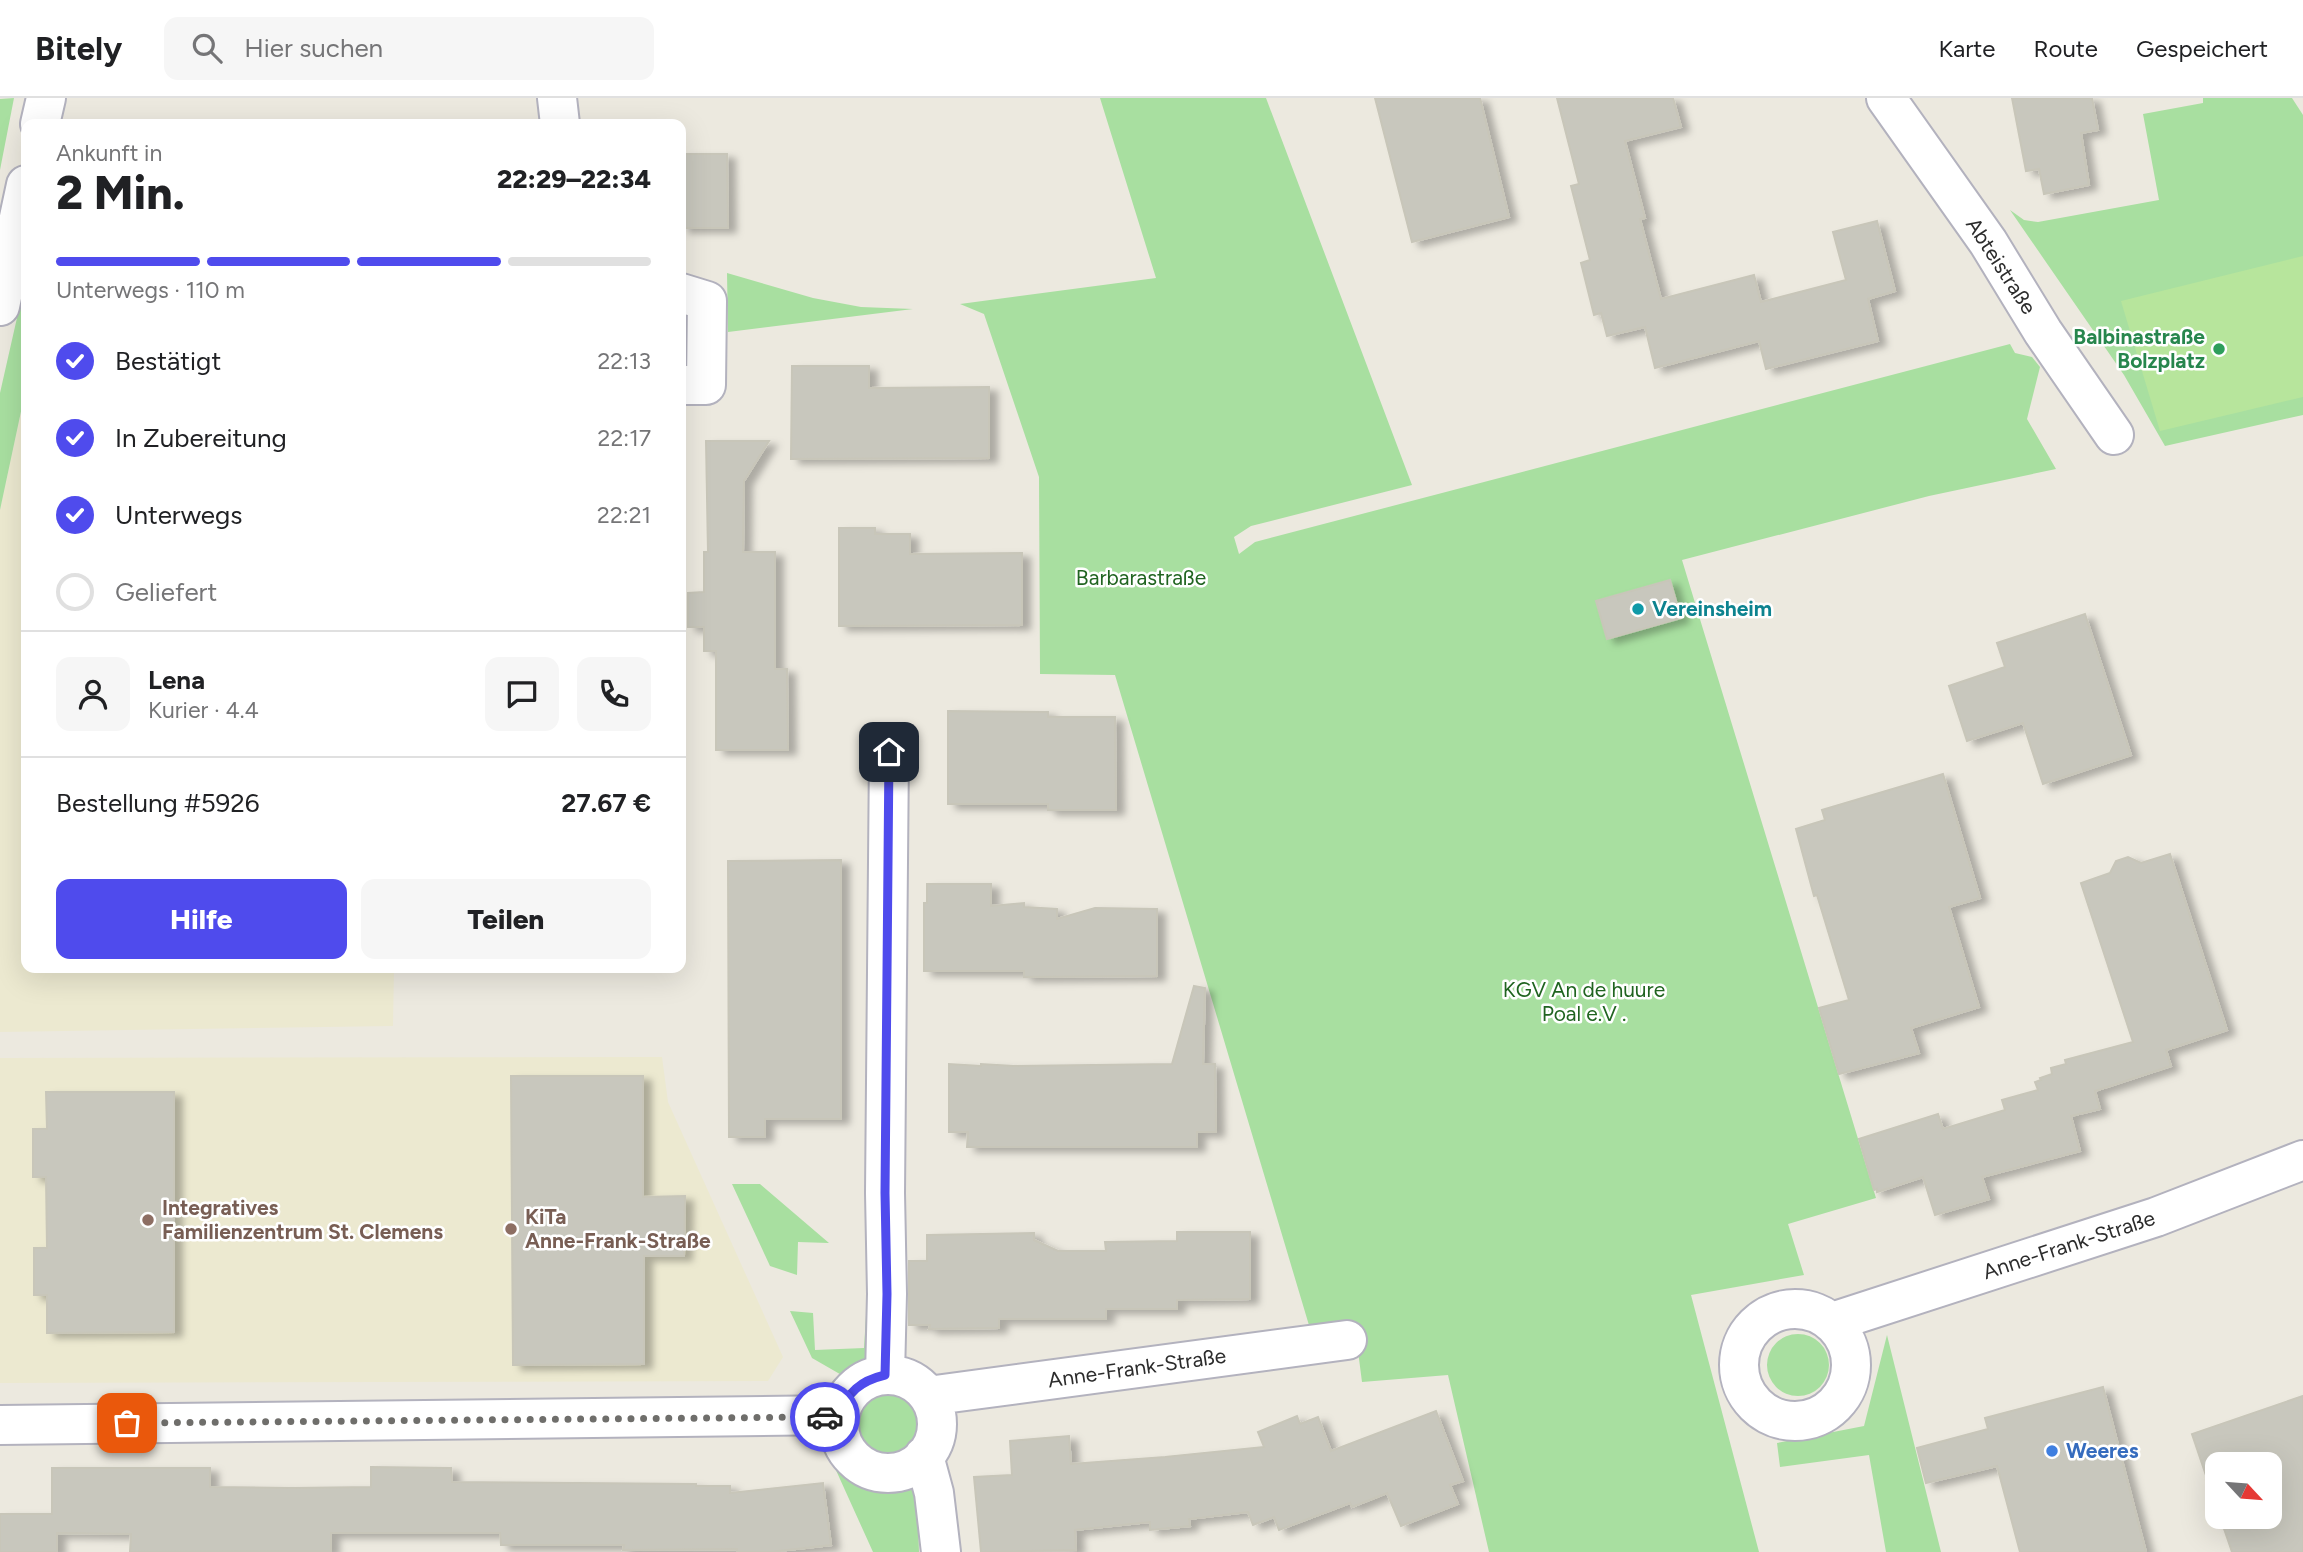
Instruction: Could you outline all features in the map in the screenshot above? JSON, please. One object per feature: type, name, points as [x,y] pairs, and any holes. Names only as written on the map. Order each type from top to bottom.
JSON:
[{"type":"street","points":[[557,98],[559,119]]},
{"type":"street","name":"Abteistraße","points":[[1886,98],[1988,242],[2043,332],[2114,435]]},
{"type":"street","points":[[0,306],[21,209]]},
{"type":"street","points":[[686,295],[707,301],[706,385],[686,385]]},
{"type":"street","points":[[885,1375],[889,752]]},
{"type":"street","name":"Anne-Frank-Straße","points":[[1832,1322],[2156,1217],[2303,1160]]},
{"type":"street","name":"Anne-Frank-Straße","points":[[928,1396],[1347,1340]]},
{"type":"street","points":[[885,1375],[909,1380],[928,1396],[935,1411],[936,1427],[933,1443],[925,1456],[898,1472],[882,1473],[866,1468],[853,1459],[844,1446],[839,1431],[839,1415],[845,1400],[855,1387],[869,1379],[885,1375]]},
{"type":"street","points":[[0,1425],[839,1415]]},
{"type":"street","points":[[925,1456],[934,1493],[941,1552]]},
{"type":"shaded area","points":[[21,411],[21,973],[394,973],[393,1026],[0,1032],[0,510]]},
{"type":"shaded area","points":[[662,1057],[668,1102],[783,1357],[768,1381],[0,1383],[0,1058]]},
{"type":"green space","points":[[14,98],[0,170],[0,99]]},
{"type":"green space","points":[[1100,98],[1266,98],[1412,485],[1251,526],[1234,537],[1239,554],[1255,542],[2010,344],[2015,353],[2032,357],[2040,367],[2027,419],[2056,469],[1929,496],[1682,560],[1876,1198],[1788,1224],[1804,1275],[1691,1295],[1759,1552],[1489,1552],[1448,1375],[1362,1382],[1355,1328],[1311,1332],[1115,675],[1040,674],[1039,477],[984,314],[960,304],[1156,278]]},
{"type":"green space","points":[[2203,98],[2292,98],[2303,115],[2303,415],[2165,446],[2124,375],[2010,210],[2024,220],[2038,222],[2159,200],[2143,114],[2203,103]]},
{"type":"green space","name":"Balbinastraße Bolzplatz","points":[[2303,256],[2303,397],[2160,431],[2121,301]]},
{"type":"green space","points":[[727,273],[813,298],[861,307],[913,309],[728,332]]},
{"type":"green space","points":[[21,300],[21,411],[0,510],[0,393]]},
{"type":"green space","points":[[732,1184],[760,1184],[829,1243],[798,1242],[797,1275],[770,1266]]},
{"type":"green space","points":[[790,1311],[813,1313],[815,1350],[864,1348],[866,1316],[877,1317],[877,1347],[855,1376],[845,1377],[812,1358]]},
{"type":"green space","points":[[1798,1334],[1810,1336],[1820,1343],[1827,1353],[1827,1377],[1820,1387],[1810,1394],[1798,1396],[1786,1394],[1776,1387],[1769,1377],[1767,1365],[1769,1353],[1776,1343],[1786,1336]]},
{"type":"green space","points":[[1887,1335],[1941,1552],[1886,1552],[1869,1455],[1780,1467],[1777,1443],[1864,1426]]},
{"type":"green space","points":[[887,1393],[899,1395],[909,1402],[916,1412],[916,1436],[909,1446],[899,1453],[887,1455],[875,1453],[865,1446],[858,1436],[856,1424],[858,1412],[865,1402],[875,1395]]},
{"type":"green space","points":[[830,1457],[878,1485],[904,1483],[922,1492],[928,1519],[918,1523],[919,1552],[873,1552]]},
{"type":"building","points":[[1375,98],[1480,98],[1509,217],[1412,242]]},
{"type":"building","points":[[1557,98],[1673,98],[1681,127],[1625,141],[1645,218],[1640,219],[1661,299],[1754,275],[1761,302],[1846,280],[1833,232],[1877,221],[1895,291],[1868,299],[1878,341],[1766,369],[1759,341],[1655,368],[1645,327],[1607,336],[1601,313],[1594,315],[1581,263],[1590,260],[1571,186],[1579,184]]},
{"type":"building","points":[[2012,98],[2092,98],[2098,130],[2081,133],[2089,185],[2044,194],[2039,169],[2026,171]]},
{"type":"building","points":[[686,154],[727,154],[728,228],[686,228]]},
{"type":"building","points":[[792,366],[869,366],[869,388],[989,387],[989,458],[791,459]]},
{"type":"building","points":[[706,441],[769,441],[744,481],[743,552],[775,552],[775,669],[787,669],[788,750],[716,750],[716,651],[704,651],[704,627],[688,627],[688,593],[704,592],[704,552],[708,552]]},
{"type":"building","points":[[839,528],[875,528],[875,534],[910,534],[910,554],[1022,553],[1022,625],[839,626]]},
{"type":"building","name":"Vereinsheim","points":[[1670,580],[1681,618],[1607,639],[1596,601]]},
{"type":"building","points":[[2085,614],[2131,755],[2043,784],[2023,723],[1967,741],[1949,686],[2005,667],[1997,643]]},
{"type":"building","points":[[948,711],[1048,712],[1048,717],[1115,717],[1116,810],[1048,810],[1048,804],[948,804]]},
{"type":"building","points":[[1943,774],[1980,898],[1949,907],[1979,1007],[1911,1028],[1919,1053],[1839,1074],[1819,1008],[1849,1000],[1817,895],[1814,896],[1796,829],[1825,820],[1822,810]]},
{"type":"building","points":[[2170,854],[2227,1030],[2166,1050],[2171,1066],[2095,1091],[2100,1109],[2071,1116],[2080,1151],[1982,1177],[1989,1199],[1935,1215],[1923,1177],[1877,1192],[1877,1189],[1874,1190],[1859,1139],[1938,1114],[1943,1129],[2005,1110],[2002,1100],[2038,1090],[2035,1082],[2052,1074],[2051,1068],[2066,1064],[2065,1060],[2133,1042],[2081,883],[2110,873],[2116,861],[2128,857],[2141,863]]},
{"type":"building","points":[[841,860],[841,1119],[765,1119],[765,1137],[729,1137],[728,861]]},
{"type":"building","points":[[927,884],[991,884],[991,906],[1024,903],[1024,907],[1057,909],[1057,919],[1095,908],[1157,909],[1157,976],[1024,977],[1024,971],[924,971],[924,903],[927,903]]},
{"type":"building","points":[[1194,986],[1205,988],[1203,1064],[1215,1064],[1216,1132],[1197,1132],[1197,1147],[967,1147],[968,1132],[949,1132],[949,1064],[1172,1064]]},
{"type":"building","points":[[511,1076],[643,1076],[643,1197],[685,1196],[684,1256],[644,1256],[644,1364],[513,1365]]},
{"type":"building","points":[[46,1092],[174,1092],[174,1332],[47,1333],[47,1295],[34,1295],[34,1248],[47,1248],[46,1177],[33,1177],[33,1129],[47,1129]]},
{"type":"building","points":[[1177,1232],[1250,1232],[1250,1299],[1177,1300],[1177,1309],[1106,1309],[1106,1319],[999,1319],[999,1328],[929,1329],[930,1325],[909,1325],[909,1261],[927,1261],[927,1235],[1034,1233],[1034,1240],[1058,1251],[1106,1251],[1105,1242],[1177,1241]]},
{"type":"building","points":[[2103,1387],[2146,1552],[2020,1552],[1997,1466],[1926,1483],[1917,1448],[1988,1429],[1985,1418]]},
{"type":"building","points":[[2303,1396],[2303,1552],[2232,1552],[2224,1530],[2282,1530],[2282,1452],[2205,1452],[2205,1472],[2192,1434]]},
{"type":"building","points":[[1436,1411],[1463,1481],[1450,1485],[1458,1504],[1401,1526],[1387,1493],[1352,1507],[1350,1503],[1279,1530],[1274,1517],[1253,1525],[1248,1512],[1189,1519],[1190,1526],[1150,1530],[1150,1522],[1075,1530],[1076,1550],[981,1552],[974,1477],[1012,1475],[1010,1441],[1069,1436],[1071,1464],[1165,1457],[1264,1447],[1258,1432],[1297,1416],[1300,1424],[1318,1417],[1331,1451]]},
{"type":"building","points":[[371,1467],[451,1468],[452,1482],[696,1484],[730,1486],[730,1493],[823,1483],[831,1545],[770,1552],[737,1552],[737,1549],[623,1550],[624,1545],[501,1545],[500,1533],[331,1533],[331,1551],[130,1552],[131,1534],[57,1533],[57,1552],[0,1552],[0,1514],[52,1514],[52,1468],[210,1468],[210,1487],[292,1488],[371,1487]]},
{"type":"way so far","points":[[127,1423],[825,1417]]},
{"type":"place","name":"Balbinastraße Bolzplatz","points":[[2219,349]]},
{"type":"place","name":"Vereinsheim","points":[[1638,609]]},
{"type":"place","name":"Integratives Familienzentrum St. Clemens","points":[[148,1220]]},
{"type":"place","name":"KiTa Anne-Frank-Straße","points":[[511,1229]]},
{"type":"place","name":"Weeres","points":[[2052,1451]]},
{"type":"route","points":[[825,1417],[839,1415],[845,1400],[855,1387],[869,1379],[885,1375],[889,752]]},
{"type":"park label","name":"Barbarastraße","points":[[1141,578]]},
{"type":"park label","name":"KGV An de huure Poal e.V .","points":[[1584,1002]]}]
